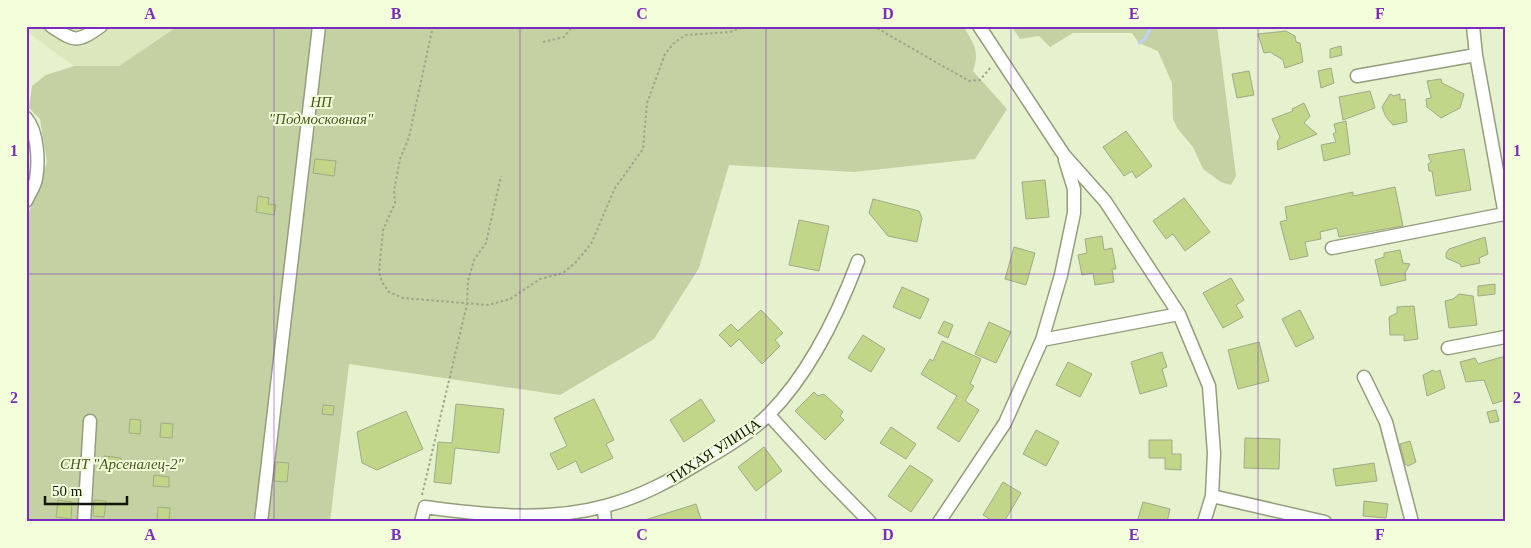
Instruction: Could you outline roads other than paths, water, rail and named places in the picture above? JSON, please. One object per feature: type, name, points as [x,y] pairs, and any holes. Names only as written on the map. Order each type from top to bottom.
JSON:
[{"type":"street","points":[[51,26],[70,39],[82,40],[101,26]]},
{"type":"street","points":[[261,522],[318,26]]},
{"type":"street","points":[[979,26],[1064,155],[1105,201],[1179,314],[1209,386],[1214,453],[1212,496],[1204,522]]},
{"type":"street","points":[[1332,248],[1505,215],[1476,55],[1473,26]]},
{"type":"street","points":[[1357,76],[1476,55]]},
{"type":"street","points":[[26,118],[30,123],[36,145],[36,180],[26,201]]},
{"type":"street","points":[[939,522],[1005,424],[1042,340],[1061,276],[1074,212],[1074,189],[1064,155]]},
{"type":"street","name":"ТИХАЯ УЛИЦА","points":[[421,522],[425,507],[474,514],[514,515],[554,514],[604,506],[672,480],[719,451],[769,415],[810,362],[858,261]]},
{"type":"street","points":[[1042,340],[1179,314]]},
{"type":"street","points":[[1448,348],[1505,337]]},
{"type":"street","points":[[1364,377],[1386,422],[1412,522]]},
{"type":"street","points":[[769,415],[870,522]]},
{"type":"street","points":[[84,522],[90,421]]},
{"type":"street","points":[[1212,496],[1325,522]]},
{"type":"street","points":[[604,506],[605,522]]},
{"type":"waterway","points":[[1139,43],[1145,39],[1152,26]]},
{"type":"park label","name":"НП \"Подмосковная\"","points":[[321,110]]},
{"type":"park label","name":"СНТ \"Арсеналец-2\"","points":[[122,464]]}]
